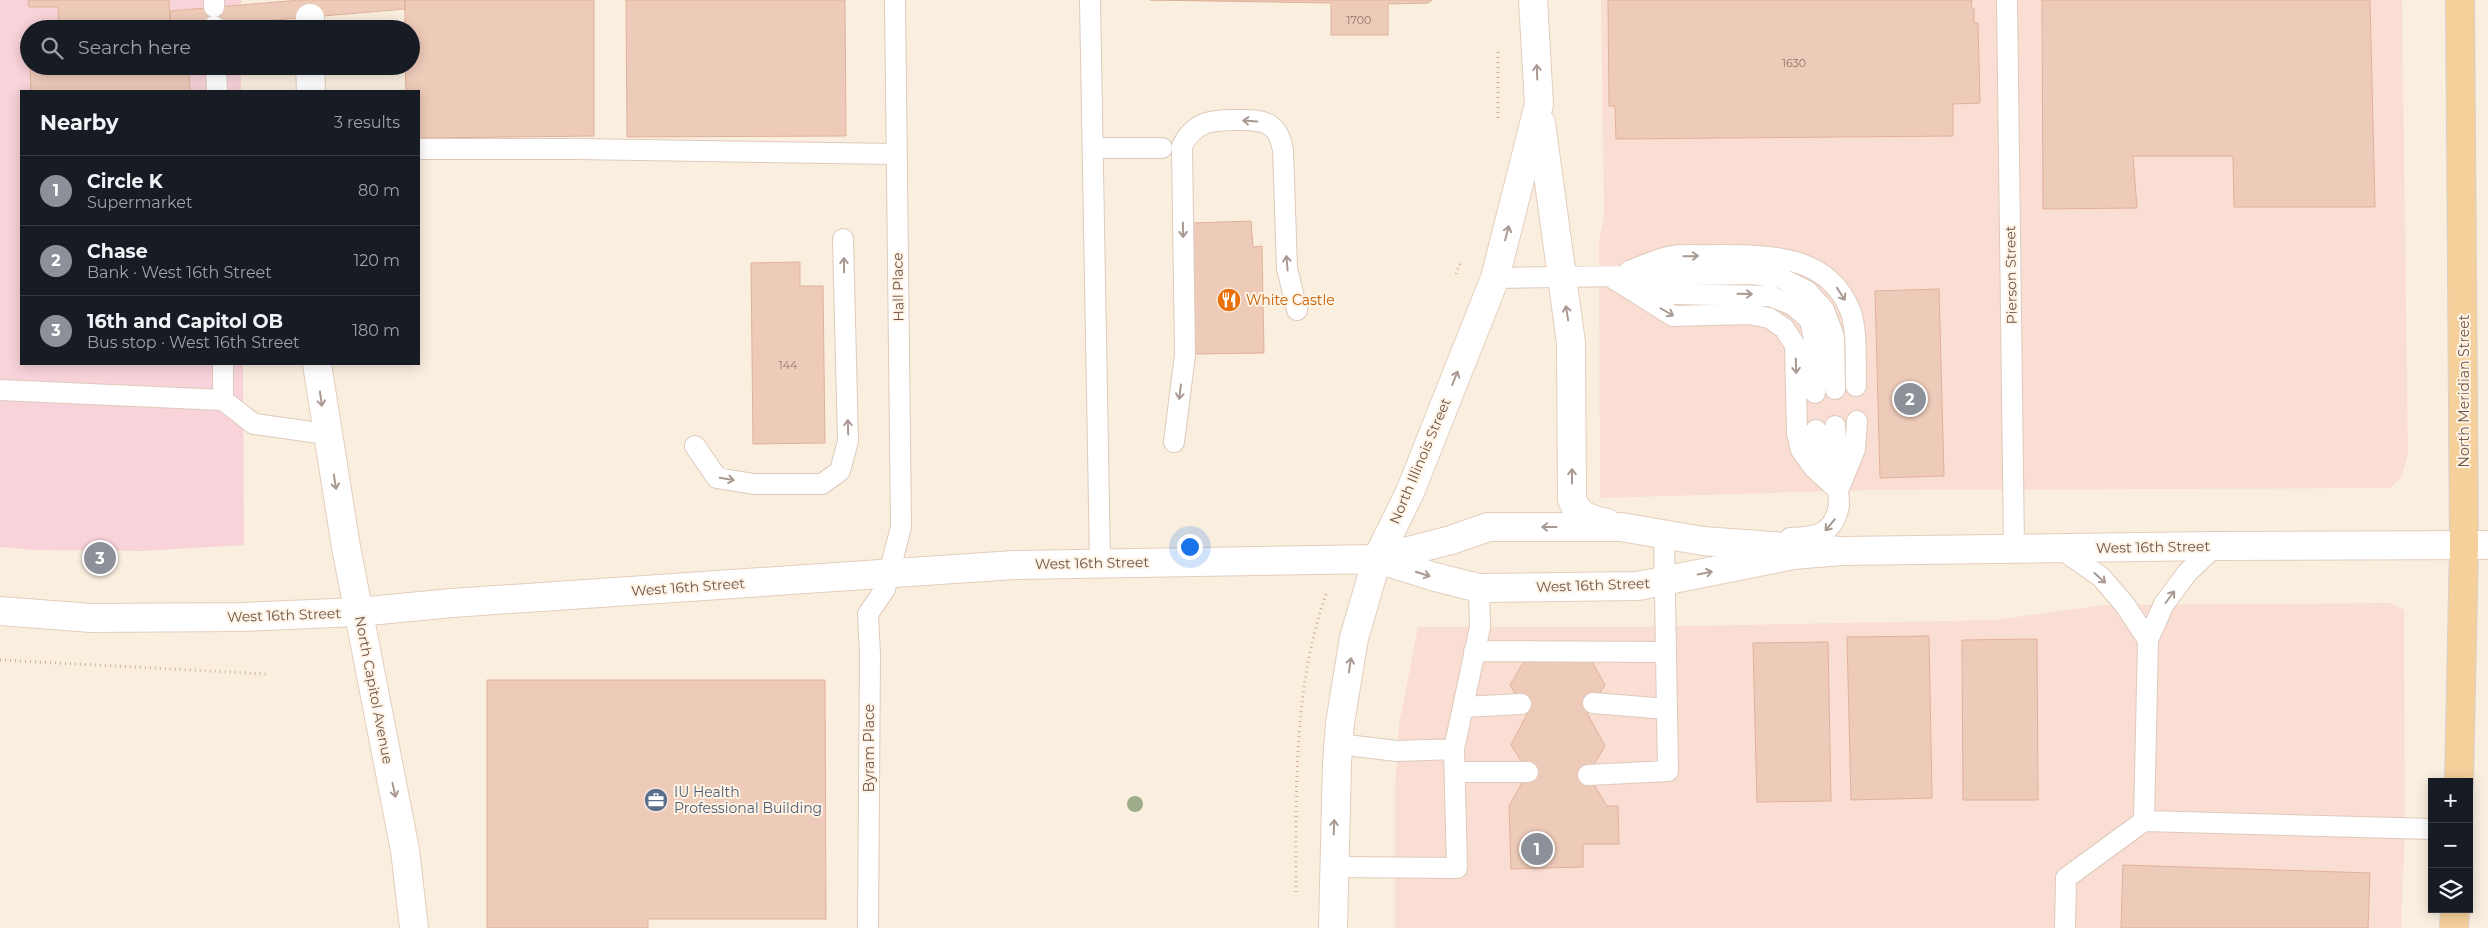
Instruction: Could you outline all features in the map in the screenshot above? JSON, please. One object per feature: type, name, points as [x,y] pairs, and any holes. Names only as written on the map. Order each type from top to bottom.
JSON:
[{"type":"main road","name":"North Illinois Street","points":[[1333,928],[1333,866],[1338,744],[1354,638],[1377,559],[1410,492],[1495,278],[1539,104],[1533,0]]},
{"type":"main road","name":"North Meridian Street","points":[[2459,778],[2476,545],[2460,0]]},
{"type":"main road","points":[[310,75],[310,90]]},
{"type":"main road","points":[[1539,104],[1571,343],[1572,499],[1575,509],[1585,517],[1621,527]]},
{"type":"main road","name":"North Capitol Avenue","points":[[316,365],[326,434],[358,612],[405,850],[414,928]]},
{"type":"main road","name":"West 16th Street","points":[[0,611],[128,619],[358,612],[452,603],[889,573],[1100,563],[1377,559],[1451,540],[1488,527],[1621,527],[1703,541],[1742,542],[1841,551]]},
{"type":"main road","name":"West 16th Street","points":[[1377,559],[1479,588],[1638,586],[1793,555],[1841,551],[2476,545]]},
{"type":"main road","points":[[2454,928],[2455,913]]},
{"type":"lane","name":"Hall Place","points":[[889,573],[901,527],[895,0]]},
{"type":"lane","points":[[1090,0],[1100,563]]},
{"type":"lane","name":"Pierson Street","points":[[2008,0],[2014,549]]},
{"type":"lane","points":[[216,75],[217,90]]},
{"type":"lane","points":[[1174,442],[1185,355],[1182,146],[1188,135],[1200,125],[1215,120],[1259,122],[1271,126],[1280,136],[1283,150],[1287,268],[1297,310]]},
{"type":"lane","points":[[420,150],[577,149],[787,144],[896,154]]},
{"type":"lane","points":[[1093,148],[1162,148]]},
{"type":"lane","points":[[695,446],[717,478],[754,484],[822,484],[840,471],[848,441],[843,240]]},
{"type":"lane","points":[[1611,277],[1672,256],[1760,255],[1784,258],[1807,265],[1827,276],[1840,290],[1851,311],[1856,386]]},
{"type":"lane","points":[[1495,278],[1754,274],[1781,278],[1807,291],[1824,310],[1834,337],[1825,391]]},
{"type":"lane","points":[[1611,277],[1673,316],[1750,314],[1769,318],[1784,328],[1795,345],[1797,433],[1801,450],[1814,468],[1838,490]]},
{"type":"lane","points":[[223,365],[223,400]]},
{"type":"lane","points":[[0,390],[223,400],[254,424],[326,434]]},
{"type":"lane","points":[[1838,490],[1855,449],[1857,421]]},
{"type":"lane","points":[[1742,542],[1814,537],[1824,532],[1832,524],[1838,514],[1838,490],[1826,428]]},
{"type":"lane","points":[[1588,775],[1668,771],[1664,535]]},
{"type":"lane","points":[[2144,821],[2148,640],[2164,604],[2187,573],[2215,546]]},
{"type":"lane","points":[[2061,549],[2101,577],[2125,605],[2148,640]]},
{"type":"lane","name":"Byram Place","points":[[868,928],[870,655],[868,614],[885,590],[889,573]]},
{"type":"lane","points":[[1333,866],[1457,868],[1454,749],[1480,627],[1479,588]]},
{"type":"lane","points":[[1474,651],[1666,652]]},
{"type":"lane","points":[[1593,703],[1667,709]]},
{"type":"lane","points":[[1463,707],[1521,704]]},
{"type":"lane","points":[[1338,744],[1397,751],[1454,749]]},
{"type":"lane","points":[[1454,772],[1528,772]]},
{"type":"lane","points":[[2065,928],[2066,878],[2144,821],[2428,829]]},
{"type":"path","points":[[0,660],[267,674]]},
{"type":"shaded area","points":[[0,0],[241,0],[241,20],[20,20],[20,75],[241,75],[241,90],[20,90],[20,365],[243,365],[244,545],[142,551],[33,550],[0,547]]},
{"type":"shaded area","points":[[1601,0],[2402,0],[2408,455],[2401,478],[2390,488],[1873,490],[1600,498],[1599,240],[1604,217]]},
{"type":"shaded area","points":[[2391,603],[2404,610],[2405,828],[2401,928],[1395,928],[1395,786],[1399,725],[1418,627],[1639,627],[1994,620],[2104,605]]},
{"type":"building","points":[[28,0],[169,0],[170,20],[59,20],[58,7],[29,7]]},
{"type":"building","points":[[300,0],[405,0],[405,9],[276,20],[170,20],[170,11]]},
{"type":"building","points":[[405,0],[594,0],[594,136],[420,138],[420,90],[406,90],[405,75],[420,75],[420,20],[405,20]]},
{"type":"building","points":[[626,0],[845,0],[846,136],[627,137]]},
{"type":"building","points":[[1150,0],[1432,0],[1428,3],[1388,4],[1388,35],[1331,35],[1331,3]]},
{"type":"building","points":[[1608,0],[1972,0],[1971,6],[1974,9],[1974,23],[1978,23],[1980,103],[1953,104],[1953,136],[1616,139],[1615,106],[1609,106]]},
{"type":"building","points":[[2042,0],[2370,0],[2375,207],[2234,207],[2233,156],[2133,156],[2137,208],[2043,209]]},
{"type":"building","points":[[30,75],[189,75],[190,90],[31,90]]},
{"type":"building","name":"White Castle","points":[[1251,221],[1253,247],[1262,246],[1264,353],[1195,354],[1193,223]]},
{"type":"building","points":[[800,262],[800,286],[823,286],[825,443],[753,444],[751,263]]},
{"type":"building","points":[[1939,289],[1944,476],[1880,478],[1875,291]]},
{"type":"building","points":[[1929,636],[1932,798],[1851,800],[1847,637]]},
{"type":"building","points":[[2037,639],[2038,800],[1963,800],[1962,640]]},
{"type":"building","points":[[1828,642],[1831,801],[1757,802],[1753,643]]},
{"type":"building","points":[[1527,656],[1589,656],[1605,685],[1587,713],[1605,746],[1588,775],[1607,806],[1618,806],[1619,844],[1583,844],[1583,867],[1511,869],[1509,806],[1528,772],[1511,745],[1527,714],[1510,685]]},
{"type":"building","name":"IU Health Professional Building","points":[[487,680],[825,680],[826,919],[648,919],[648,928],[487,928]]},
{"type":"building","points":[[2123,865],[2370,873],[2368,928],[2121,928]]},
{"type":"place","name":"White Castle","points":[[1229,300]]},
{"type":"place","name":"Chase","points":[[1910,399]]},
{"type":"place","name":"16th and Capitol OB","points":[[100,558]]},
{"type":"place","name":"IU Health Professional Building","points":[[656,800]]},
{"type":"place","name":"Circle K","points":[[1537,849]]}]
